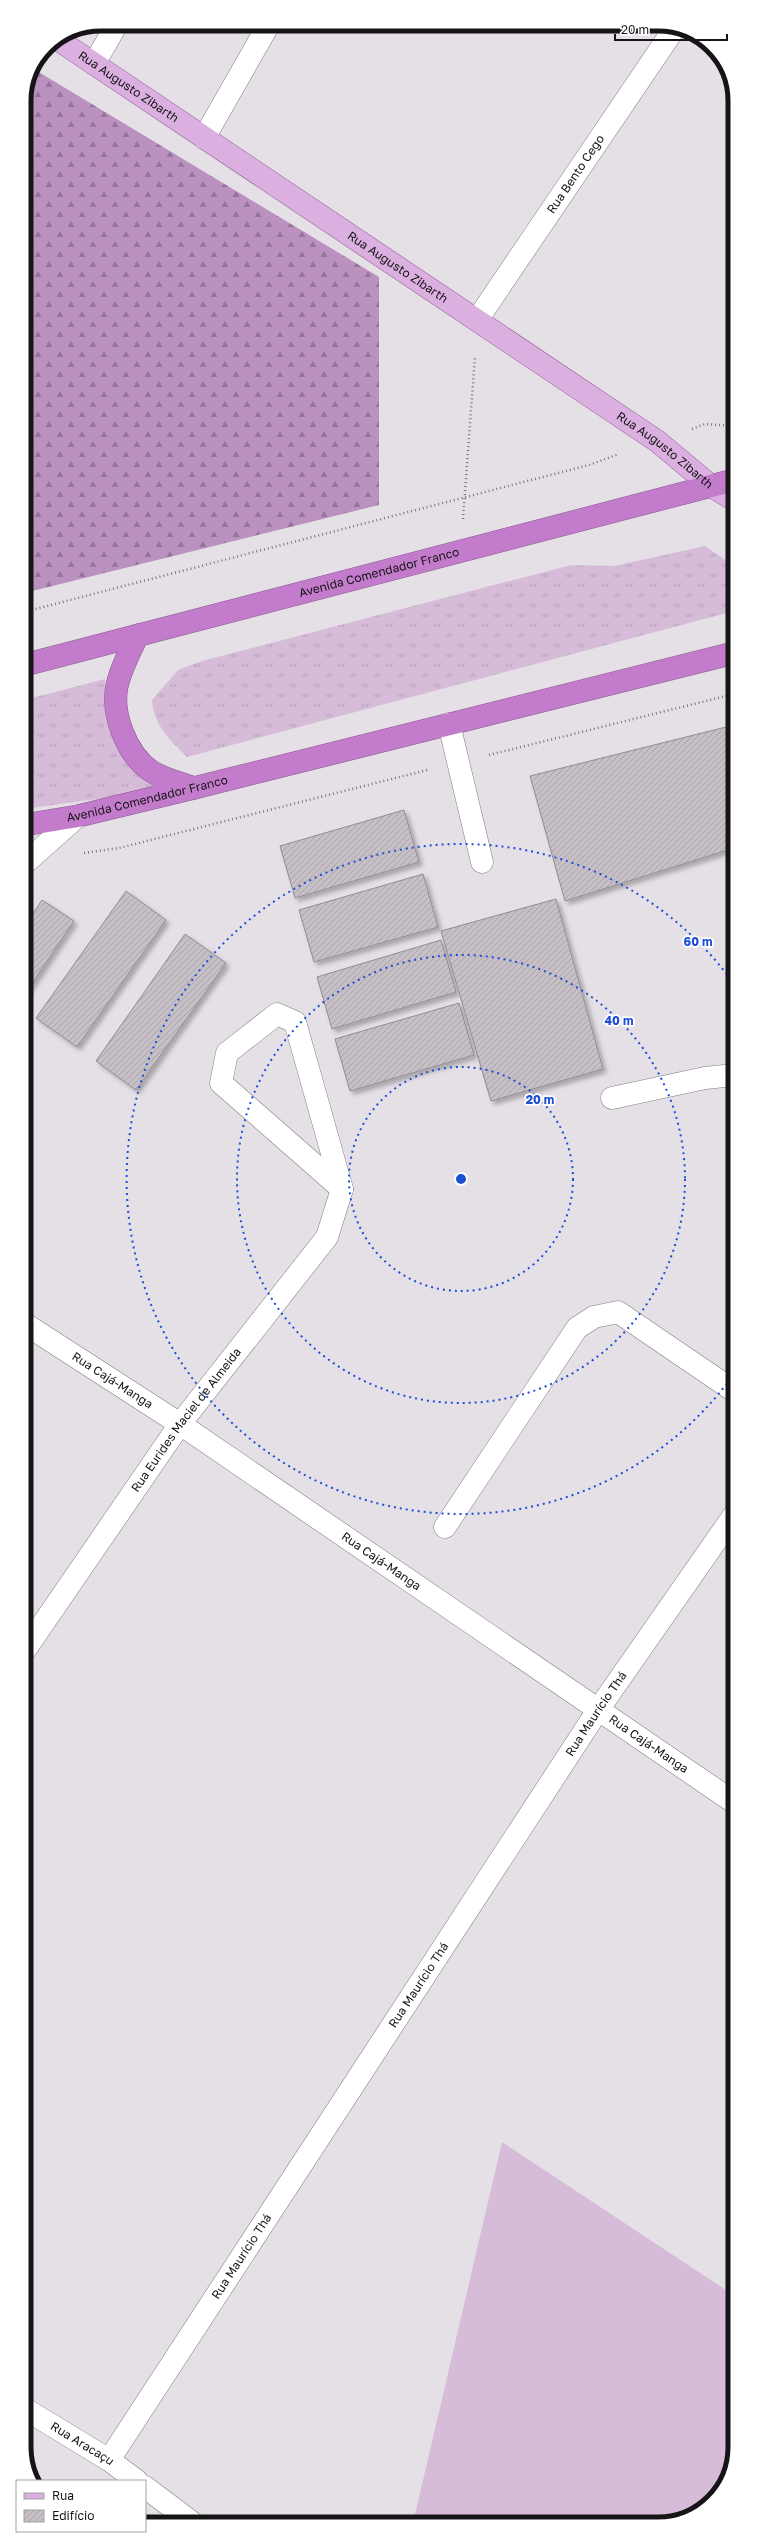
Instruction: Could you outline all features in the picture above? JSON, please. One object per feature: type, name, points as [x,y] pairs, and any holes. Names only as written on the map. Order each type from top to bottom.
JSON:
[{"type":"highway","name":"Avenida Comendador Franco","points":[[31,663],[728,482]]},
{"type":"highway","points":[[138,635],[126,659],[117,687],[117,718],[129,747],[151,771],[194,788]]},
{"type":"highway","name":"Avenida Comendador Franco","points":[[31,824],[78,816],[194,788],[728,654]]},
{"type":"main road","name":"Rua Augusto Zibarth","points":[[62,43],[657,441],[711,486],[728,496]]},
{"type":"street","points":[[94,64],[113,31]]},
{"type":"street","points":[[204,138],[266,31]]},
{"type":"street","name":"Rua Bento Cego","points":[[478,320],[672,32]]},
{"type":"street","points":[[450,724],[482,862]]},
{"type":"street","points":[[31,858],[78,816]]},
{"type":"street","points":[[276,1014],[295,1022],[342,1190],[221,1083],[227,1053],[276,1014]]},
{"type":"street","points":[[612,1098],[705,1078],[728,1076]]},
{"type":"street","name":"Rua Eurides Maciel de Almeida","points":[[31,1641],[180,1424],[327,1237],[342,1190]]},
{"type":"street","points":[[445,1527],[577,1328],[594,1317],[618,1312],[728,1388]]},
{"type":"street","name":"Rua Cajá-Manga","points":[[31,1328],[180,1424],[728,1798]]},
{"type":"street","name":"Rua Maurício Thá","points":[[109,2460],[598,1710],[728,1524]]},
{"type":"street","name":"Rua Aracaçu","points":[[31,2412],[109,2460],[136,2480]]},
{"type":"street","points":[[146,2488],[185,2517]]},
{"type":"path","points":[[461,551],[478,320]]},
{"type":"path","points":[[706,424],[728,426]]},
{"type":"path","points":[[31,610],[611,457]]},
{"type":"path","points":[[81,853],[119,848],[728,696]]},
{"type":"green space","points":[[38,71],[379,277],[379,505],[31,591],[31,101],[32,87]]},
{"type":"green space","points":[[705,546],[728,562],[728,613],[187,757],[159,725],[153,709],[152,700],[178,670],[202,661],[571,565],[614,566]]},
{"type":"green space","points":[[105,679],[107,718],[118,747],[184,787],[31,808],[31,698]]},
{"type":"green space","points":[[502,2142],[728,2291],[727,2461],[719,2482],[701,2503],[693,2508],[672,2516],[658,2517],[414,2517]]},
{"type":"building","points":[[728,726],[728,850],[565,901],[530,776]]},
{"type":"building","points":[[404,810],[419,862],[295,898],[280,846]]},
{"type":"building","points":[[423,874],[438,927],[314,962],[299,910]]},
{"type":"building","points":[[126,891],[166,920],[77,1047],[36,1018]]},
{"type":"building","points":[[556,899],[603,1069],[491,1101],[441,931]]},
{"type":"building","points":[[42,900],[74,921],[31,985],[31,916]]},
{"type":"building","points":[[185,934],[226,963],[136,1090],[96,1061]]},
{"type":"building","points":[[441,940],[456,992],[332,1029],[317,977]]},
{"type":"building","points":[[459,1003],[474,1055],[350,1091],[335,1039]]}]
